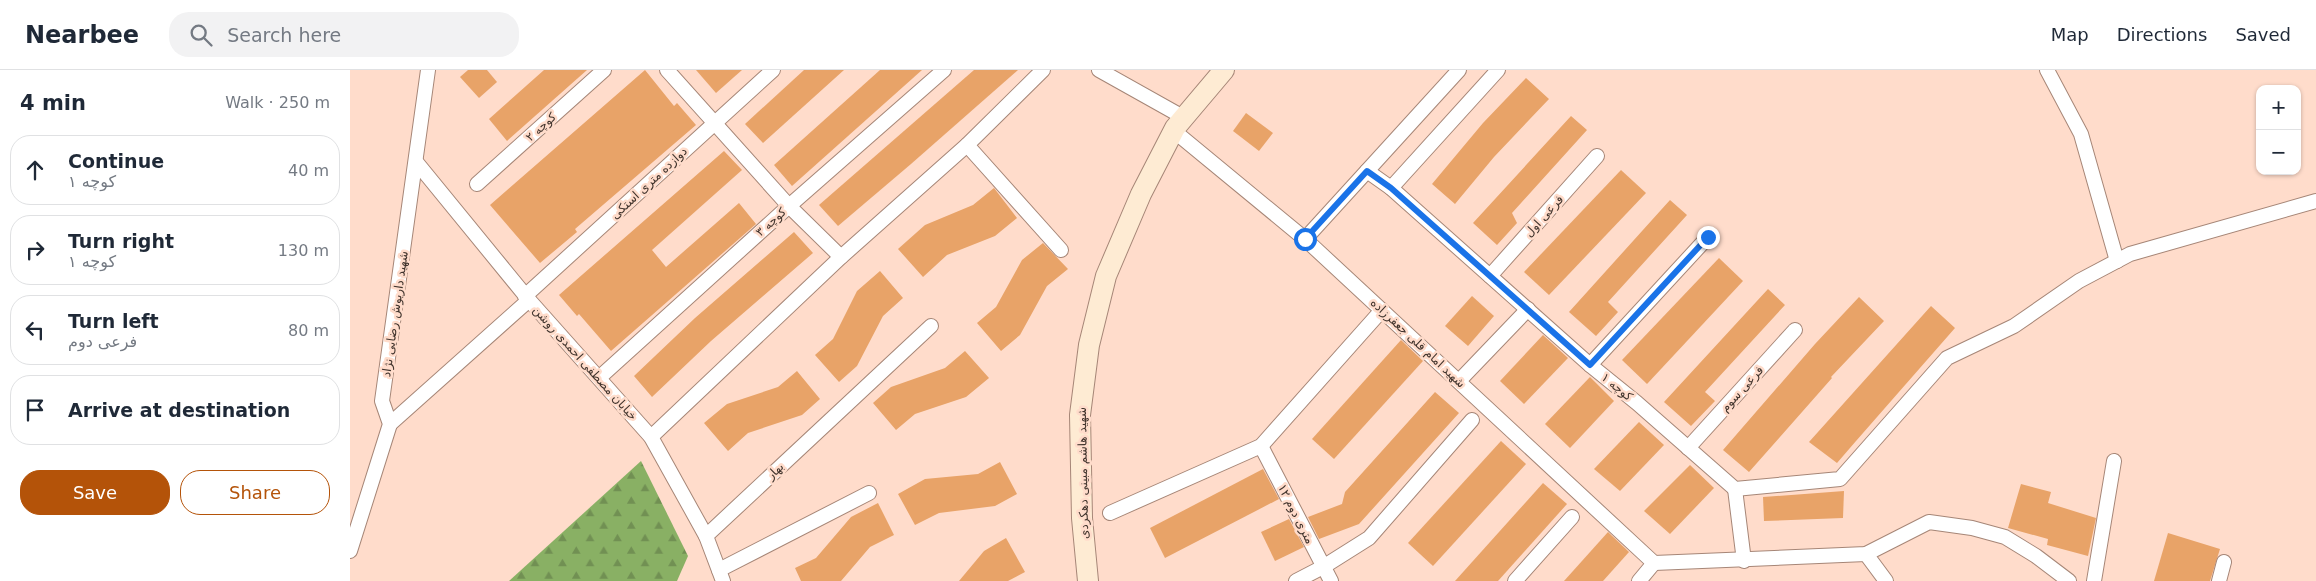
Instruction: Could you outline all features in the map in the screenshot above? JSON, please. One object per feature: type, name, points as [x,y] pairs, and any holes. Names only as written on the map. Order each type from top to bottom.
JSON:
[{"type":"main road","name":"شهید هاشم مبینی دهکردی","points":[[1088,581],[1082,518],[1080,415],[1089,345],[1106,276],[1141,194],[1179,124],[1224,70]]},
{"type":"street","name":"شهید داریوش رضایی نژاد","points":[[390,424],[382,401],[417,164],[428,70]]},
{"type":"street","name":"کوچه ۲","points":[[477,184],[604,70]]},
{"type":"street","points":[[667,70],[789,206],[841,258]]},
{"type":"street","name":"دوازده متری استکی","points":[[390,424],[714,122],[773,70]]},
{"type":"street","name":"کوچه ۳","points":[[600,377],[789,206],[944,70]]},
{"type":"street","points":[[651,437],[841,258],[967,144],[1043,70]]},
{"type":"street","name":"شهید امام قلی جعفرزاده","points":[[1099,70],[1179,124],[1654,563]]},
{"type":"street","points":[[1305,239],[1459,70]]},
{"type":"street","points":[[1391,188],[1498,70]]},
{"type":"street","points":[[2046,70],[2081,134],[2117,262]]},
{"type":"street","points":[[967,144],[1061,250]]},
{"type":"street","name":"فرعی اول","points":[[1490,276],[1598,156]]},
{"type":"street","name":"خیابان مصطفی احمدی روشن","points":[[417,164],[527,298],[600,377],[651,437],[706,536],[721,575]]},
{"type":"street","name":"کوچه ۱","points":[[1367,171],[1391,188],[1590,365],[1735,489]]},
{"type":"street","points":[[1744,561],[1735,489],[1840,479],[1947,358],[2014,326],[2078,282],[2130,254],[2316,201]]},
{"type":"street","points":[[1590,365],[1708,237]]},
{"type":"street","points":[[1459,381],[1528,309]]},
{"type":"street","points":[[1110,513],[1261,446],[1382,310]]},
{"type":"street","name":"بهار","points":[[706,536],[844,405],[931,326]]},
{"type":"street","name":"فرعی سوم","points":[[1688,448],[1795,330]]},
{"type":"street","points":[[1296,581],[1323,567],[1369,538],[1472,420]]},
{"type":"street","points":[[350,551],[390,424]]},
{"type":"street","name":"۱۲ متری دوم","points":[[1261,446],[1331,581]]},
{"type":"street","points":[[2094,581],[2114,461]]},
{"type":"street","points":[[721,575],[869,493]]},
{"type":"street","points":[[1515,581],[1572,517]]},
{"type":"street","points":[[1639,581],[1654,563],[1744,561],[1866,554],[1929,522],[1972,528],[2005,537],[2036,556],[2069,581]]},
{"type":"street","points":[[1866,554],[1886,581]]},
{"type":"street","points":[[2219,581],[2224,562]]},
{"type":"green space","points":[[641,461],[688,556],[677,581],[509,581]]},
{"type":"building","points":[[468,70],[487,70],[497,82],[479,98],[460,77]]},
{"type":"building","points":[[544,70],[587,70],[507,141],[489,119]]},
{"type":"building","points":[[645,70],[674,106],[677,103],[696,125],[575,229],[577,232],[540,263],[490,205]]},
{"type":"building","points":[[696,70],[742,70],[716,93]]},
{"type":"building","points":[[804,70],[844,70],[763,143],[745,124]]},
{"type":"building","points":[[880,70],[922,70],[792,186],[774,165]]},
{"type":"building","points":[[974,70],[1018,70],[838,226],[819,205]]},
{"type":"building","points":[[1526,78],[1549,99],[1494,157],[1455,204],[1432,184],[1483,123]]},
{"type":"building","points":[[1246,113],[1273,133],[1259,151],[1233,131]]},
{"type":"building","points":[[1571,116],[1587,130],[1512,213],[1517,223],[1497,245],[1473,223]]},
{"type":"building","points":[[724,151],[742,170],[652,250],[666,267],[739,203],[756,224],[611,351],[579,314],[577,316],[559,295]]},
{"type":"building","points":[[1621,170],[1646,193],[1549,295],[1524,272]]},
{"type":"building","points":[[994,188],[1017,218],[995,236],[947,255],[923,277],[898,249],[925,225],[973,205]]},
{"type":"building","points":[[1670,200],[1687,215],[1608,302],[1618,312],[1596,336],[1569,312]]},
{"type":"building","points":[[794,232],[813,253],[711,341],[652,397],[634,376],[695,318]]},
{"type":"building","points":[[1043,243],[1068,269],[1047,286],[1020,335],[1001,351],[977,323],[996,307],[1022,260]]},
{"type":"building","points":[[1719,258],[1743,281],[1647,384],[1622,360]]},
{"type":"building","points":[[880,271],[903,298],[883,316],[857,366],[839,382],[815,355],[833,339],[857,291]]},
{"type":"building","points":[[1768,289],[1785,305],[1705,392],[1715,401],[1691,426],[1664,402]]},
{"type":"building","points":[[1472,296],[1494,316],[1468,346],[1445,326]]},
{"type":"building","points":[[1859,297],[1884,321],[1831,377],[1749,472],[1723,450],[1815,344]]},
{"type":"building","points":[[1931,306],[1955,328],[1837,463],[1809,442]]},
{"type":"building","points":[[1543,335],[1568,358],[1524,404],[1500,381]]},
{"type":"building","points":[[1401,340],[1423,361],[1334,459],[1312,439]]},
{"type":"building","points":[[965,351],[989,378],[966,397],[915,414],[896,430],[873,403],[891,387],[945,368]]},
{"type":"building","points":[[797,371],[820,399],[802,415],[748,433],[728,451],[704,423],[727,404],[778,387]]},
{"type":"building","points":[[1590,377],[1614,401],[1570,448],[1545,424]]},
{"type":"building","points":[[1435,392],[1459,413],[1359,524],[1319,539],[1308,517],[1342,504],[1345,492]]},
{"type":"building","points":[[1639,422],[1664,445],[1620,491],[1594,469]]},
{"type":"building","points":[[1501,441],[1526,464],[1433,566],[1408,543]]},
{"type":"building","points":[[1000,462],[1017,494],[995,506],[939,513],[915,525],[898,494],[925,479],[978,474]]},
{"type":"building","points":[[1690,465],[1714,488],[1670,534],[1644,511]]},
{"type":"building","points":[[1263,469],[1279,499],[1165,558],[1150,528]]},
{"type":"building","points":[[1543,483],[1567,504],[1498,581],[1455,581]]},
{"type":"building","points":[[2021,484],[2051,492],[2048,503],[2096,518],[2088,556],[2047,545],[2048,539],[2008,528]]},
{"type":"building","points":[[1844,491],[1843,518],[1764,521],[1763,497]]},
{"type":"building","points":[[878,503],[894,535],[870,547],[841,581],[801,581],[795,568],[816,558],[851,517]]},
{"type":"building","points":[[1289,519],[1304,547],[1275,561],[1261,532]]},
{"type":"building","points":[[1608,532],[1629,552],[1603,581],[1564,581]]},
{"type":"building","points":[[2168,533],[2220,549],[2210,581],[2154,581]]},
{"type":"building","points":[[1006,538],[1025,572],[1008,581],[959,581],[984,551]]},
{"type":"route","points":[[1305,239],[1367,171],[1391,188],[1590,365],[1708,237]]}]
